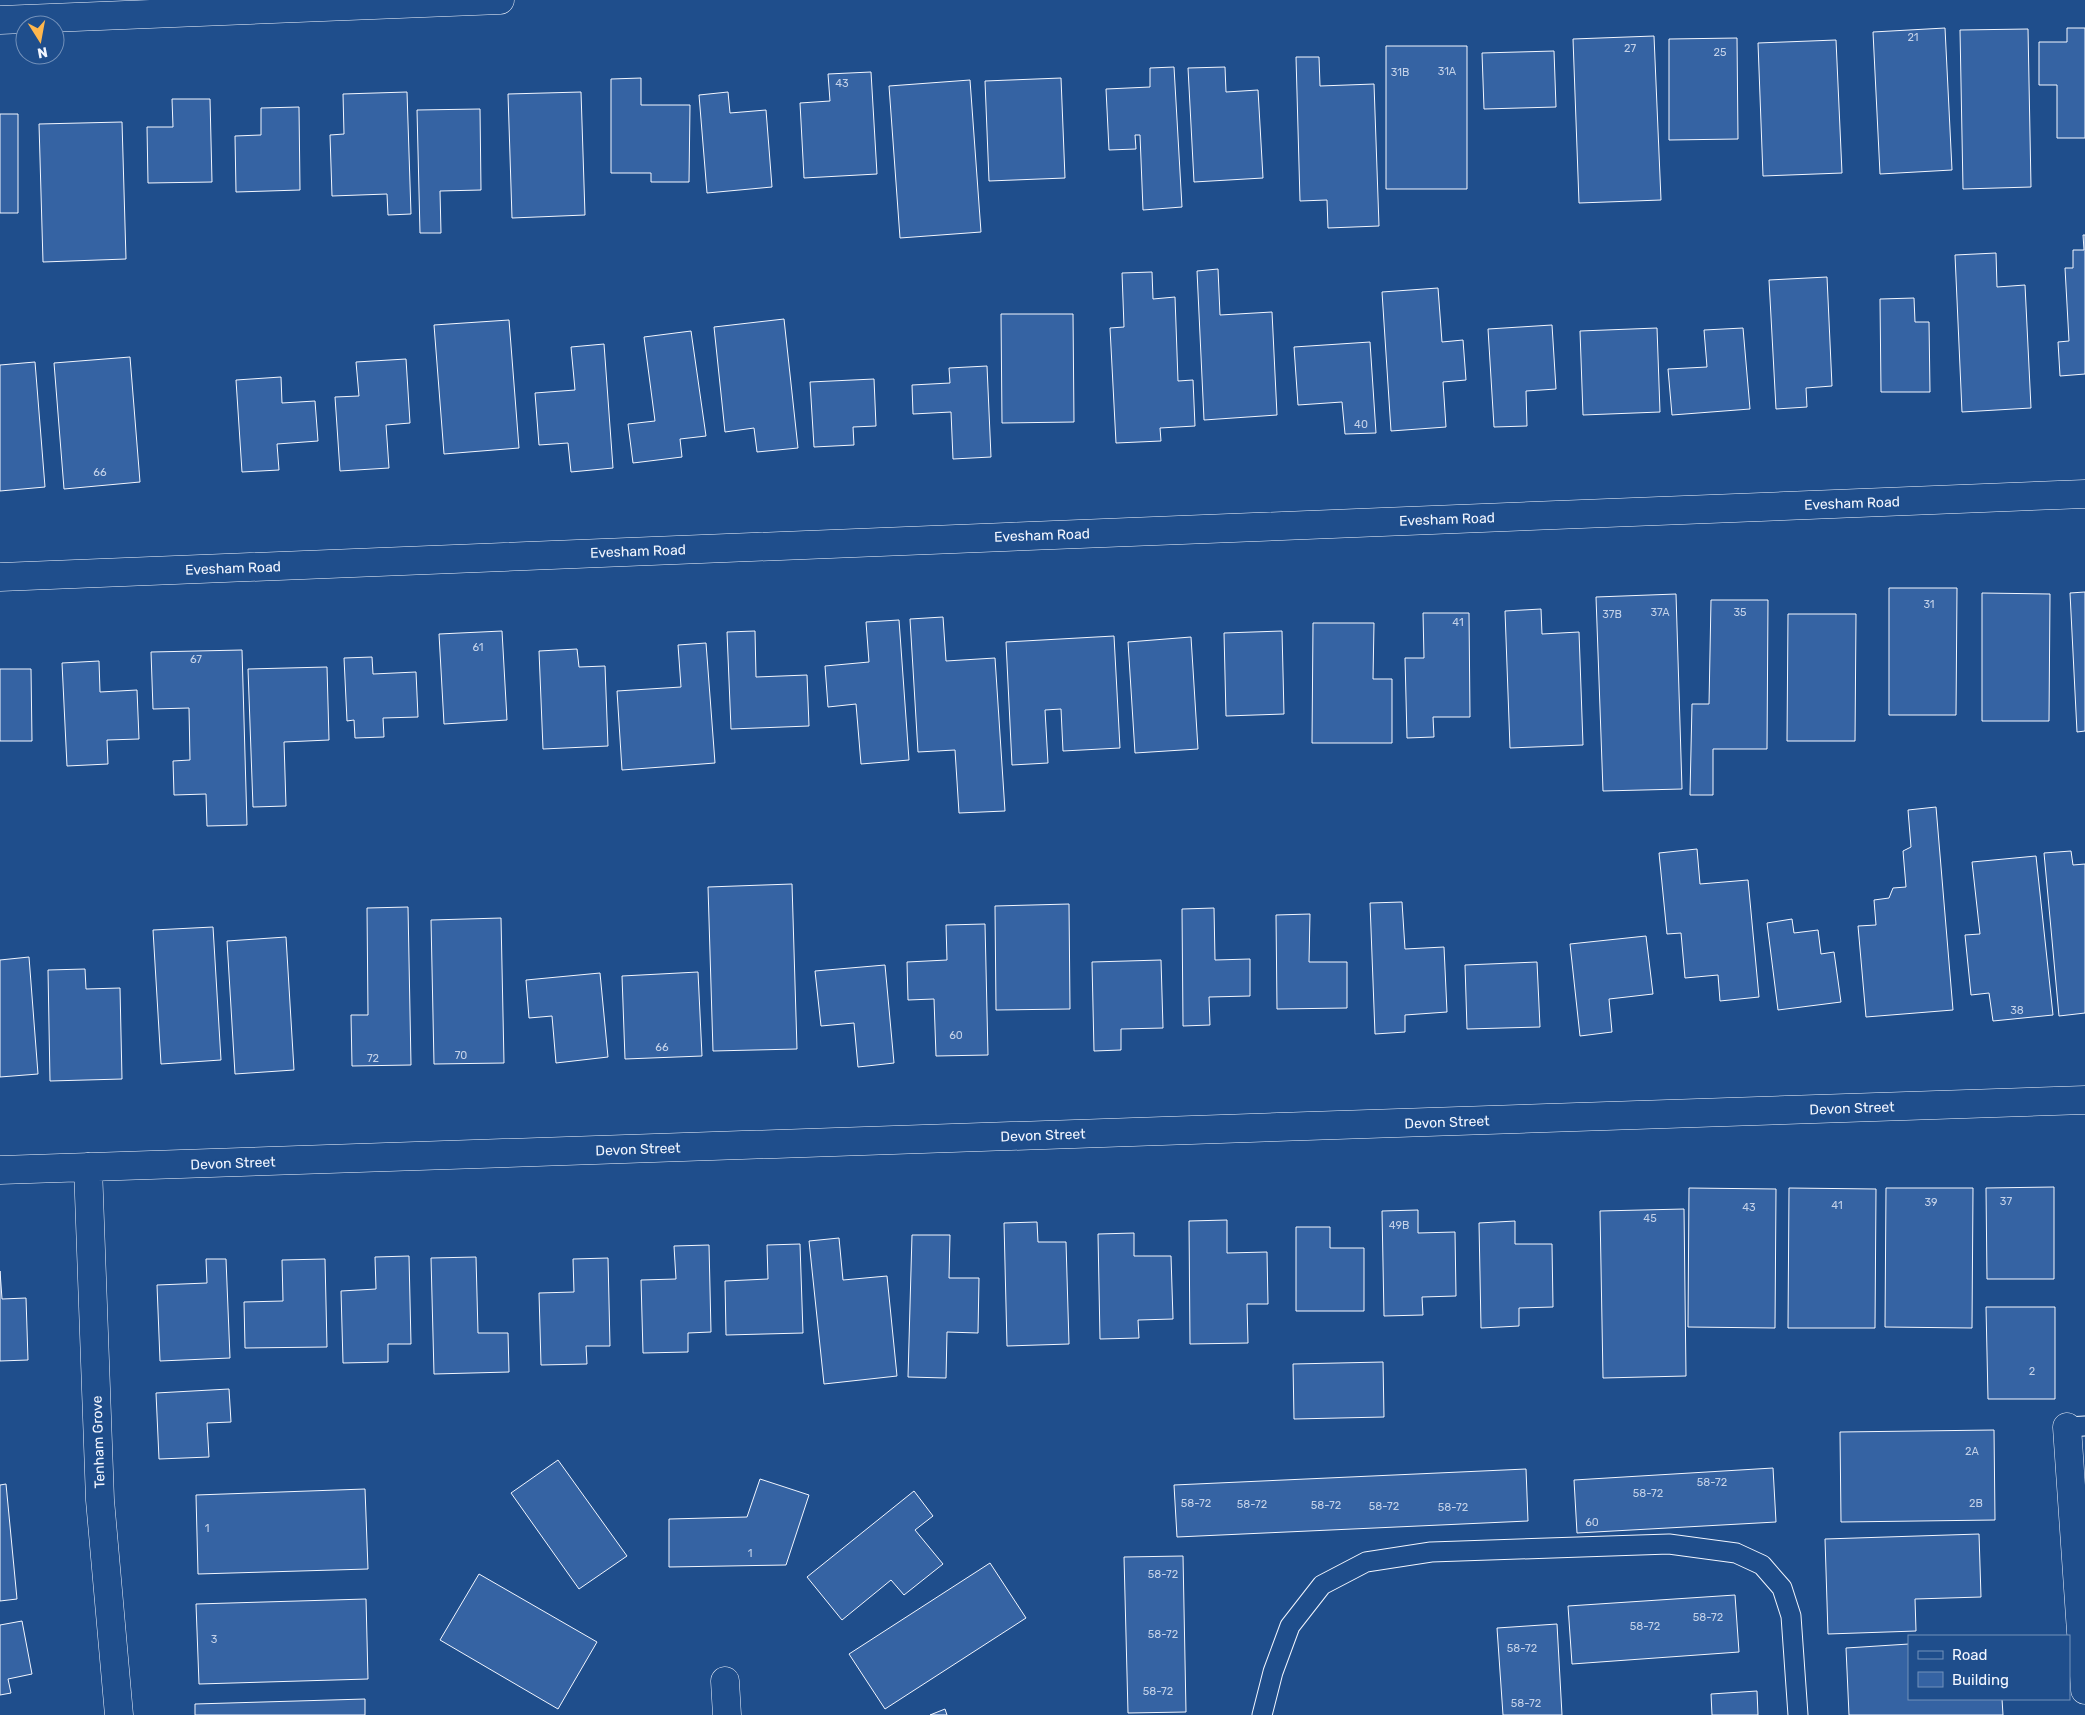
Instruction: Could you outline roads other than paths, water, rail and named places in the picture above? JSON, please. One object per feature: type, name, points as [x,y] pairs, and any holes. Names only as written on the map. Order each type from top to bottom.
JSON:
[{"type":"street","points":[[0,20],[500,0]]},
{"type":"street","name":"Evesham Road","points":[[0,577],[2085,494]]},
{"type":"street","name":"Devon Street","points":[[0,1170],[2085,1100]]},
{"type":"street","name":"Tenham Grove","points":[[88,1168],[100,1500],[118,1715]]},
{"type":"street","points":[[2076,1426],[2085,1690]]},
{"type":"street","points":[[724,1681],[727,1715]]},
{"type":"lane","points":[[1262,1715],[1273,1672],[1290,1626],[1322,1585],[1366,1562],[1431,1552],[1668,1544],[1736,1553],[1762,1565],[1782,1588],[1791,1616],[1798,1715]]}]
